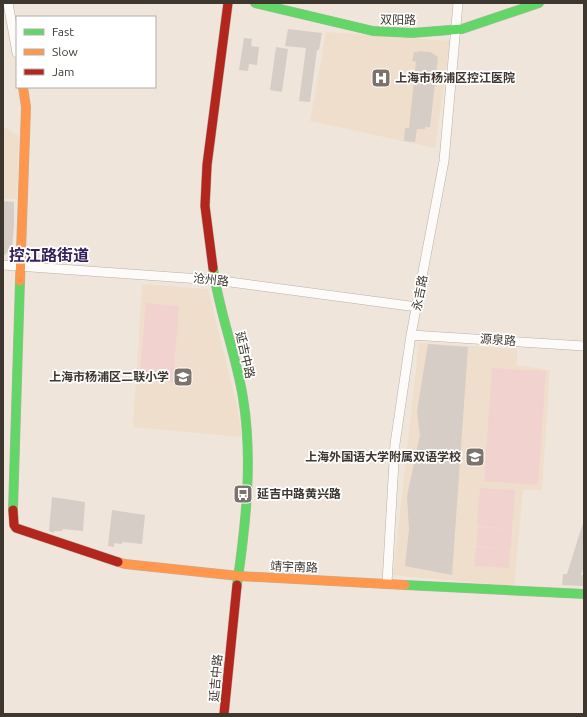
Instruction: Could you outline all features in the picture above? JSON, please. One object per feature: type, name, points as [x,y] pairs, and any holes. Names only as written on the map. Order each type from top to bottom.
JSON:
[{"type":"street","points":[[8,3],[16,48]]},
{"type":"street","name":"延吉中路","points":[[224,714],[244,539],[247,493],[247,436],[243,397],[215,280],[205,206],[207,165],[228,3]]},
{"type":"street","name":"双阳路","points":[[255,3],[373,31],[412,33],[455,31],[540,3]]},
{"type":"street","name":"永吉路","points":[[387,583],[395,444],[411,335],[444,161],[458,3]]},
{"type":"street","points":[[21,266],[26,107],[23,88]]},
{"type":"street","name":"沧州路","points":[[3,265],[215,280],[417,307]]},
{"type":"street","name":"靖宇南路","points":[[21,266],[13,522],[14,526],[19,530],[124,564],[239,576],[584,594]]},
{"type":"street","name":"源泉路","points":[[411,335],[584,346]]},
{"type":"shaded area","name":"上海市杨浦区控江医院","points":[[326,32],[450,41],[435,148],[310,121]]},
{"type":"shaded area","points":[[3,126],[19,136],[17,199],[3,198]]},
{"type":"shaded area","name":"上海市杨浦区二联小学","points":[[142,284],[208,289],[237,405],[242,437],[133,427]]},
{"type":"shaded area","points":[[146,303],[179,306],[173,382],[139,379]]},
{"type":"shaded area","name":"上海外国语大学附属双语学校","points":[[419,343],[517,349],[517,365],[550,370],[542,490],[523,490],[514,586],[393,575]]},
{"type":"shaded area","points":[[492,368],[546,371],[538,485],[484,481]]},
{"type":"shaded area","points":[[480,488],[515,490],[512,529],[477,526]]},
{"type":"shaded area","points":[[478,527],[512,529],[511,549],[476,546]]},
{"type":"shaded area","points":[[476,547],[510,549],[509,568],[474,566]]},
{"type":"building","points":[[288,29],[322,33],[319,50],[317,50],[310,102],[299,101],[306,48],[285,46]]},
{"type":"building","points":[[244,38],[252,39],[251,46],[259,47],[257,65],[249,64],[248,71],[239,70]]},
{"type":"building","points":[[276,47],[288,49],[282,92],[270,90]]},
{"type":"building","points":[[414,52],[430,52],[438,57],[430,127],[425,127],[425,129],[417,129],[415,142],[404,141],[405,128],[409,128],[416,62],[412,61]]},
{"type":"building","points":[[3,201],[14,202],[14,225],[12,249],[3,256]]},
{"type":"building","points":[[428,344],[468,347],[452,575],[405,566],[409,530],[407,496],[420,435],[417,411]]},
{"type":"building","points":[[52,497],[85,502],[83,531],[63,529],[62,531],[54,531],[54,533],[49,531]]},
{"type":"building","points":[[112,510],[145,515],[142,544],[122,542],[122,544],[114,543],[114,547],[108,546]]},
{"type":"building","points":[[583,523],[584,566],[581,575],[584,575],[584,586],[562,585],[563,574],[567,574]]},
{"type":"traffic: fast","points":[[255,3],[373,31],[412,33],[462,29],[539,3]]},
{"type":"traffic: fast","points":[[213,268],[219,301],[240,382],[248,444],[247,491],[237,585]]},
{"type":"traffic: fast","points":[[13,510],[20,281]]},
{"type":"traffic: fast","points":[[405,585],[584,594]]},
{"type":"traffic: slow","points":[[20,281],[26,107],[23,88]]},
{"type":"traffic: slow","points":[[118,562],[239,576],[405,585]]},
{"type":"traffic: jam","points":[[213,268],[205,206],[207,165],[228,3]]},
{"type":"traffic: jam","points":[[13,510],[14,525],[16,528],[118,562]]},
{"type":"traffic: jam","points":[[224,714],[237,585]]},
{"type":"place","name":"上海市杨浦区控江医院","points":[[381,78]]},
{"type":"place","name":"上海市杨浦区二联小学","points":[[183,377]]},
{"type":"place","name":"上海外国语大学附属双语学校","points":[[475,457]]},
{"type":"place","name":"延吉中路黄兴路","points":[[243,494]]},
{"type":"district","name":"控江路街道","points":[[49,255]]}]
